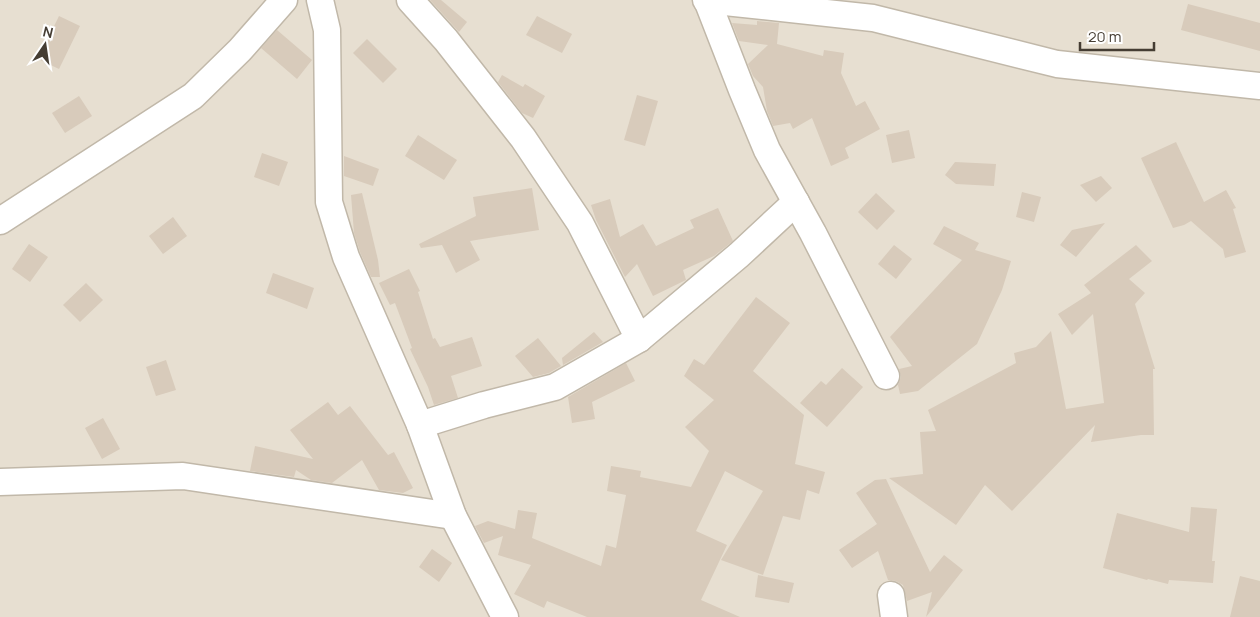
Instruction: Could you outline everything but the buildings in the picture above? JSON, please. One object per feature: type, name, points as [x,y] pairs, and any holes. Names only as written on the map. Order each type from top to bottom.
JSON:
[{"type":"street","points":[[0,221],[192,96],[240,50],[284,0]]},
{"type":"street","points":[[320,0],[327,30],[329,202],[346,257],[420,424],[452,516],[505,617]]},
{"type":"street","points":[[410,0],[446,40],[523,138],[580,223],[639,339]]},
{"type":"street","points":[[886,376],[767,150],[707,0],[873,18],[1057,64],[1260,86]]},
{"type":"street","points":[[420,424],[555,387],[639,339],[739,255],[796,202]]},
{"type":"street","points":[[0,482],[183,476],[452,516]]},
{"type":"shaded area","points":[[0,0],[1260,0],[1260,617],[0,617]]}]
